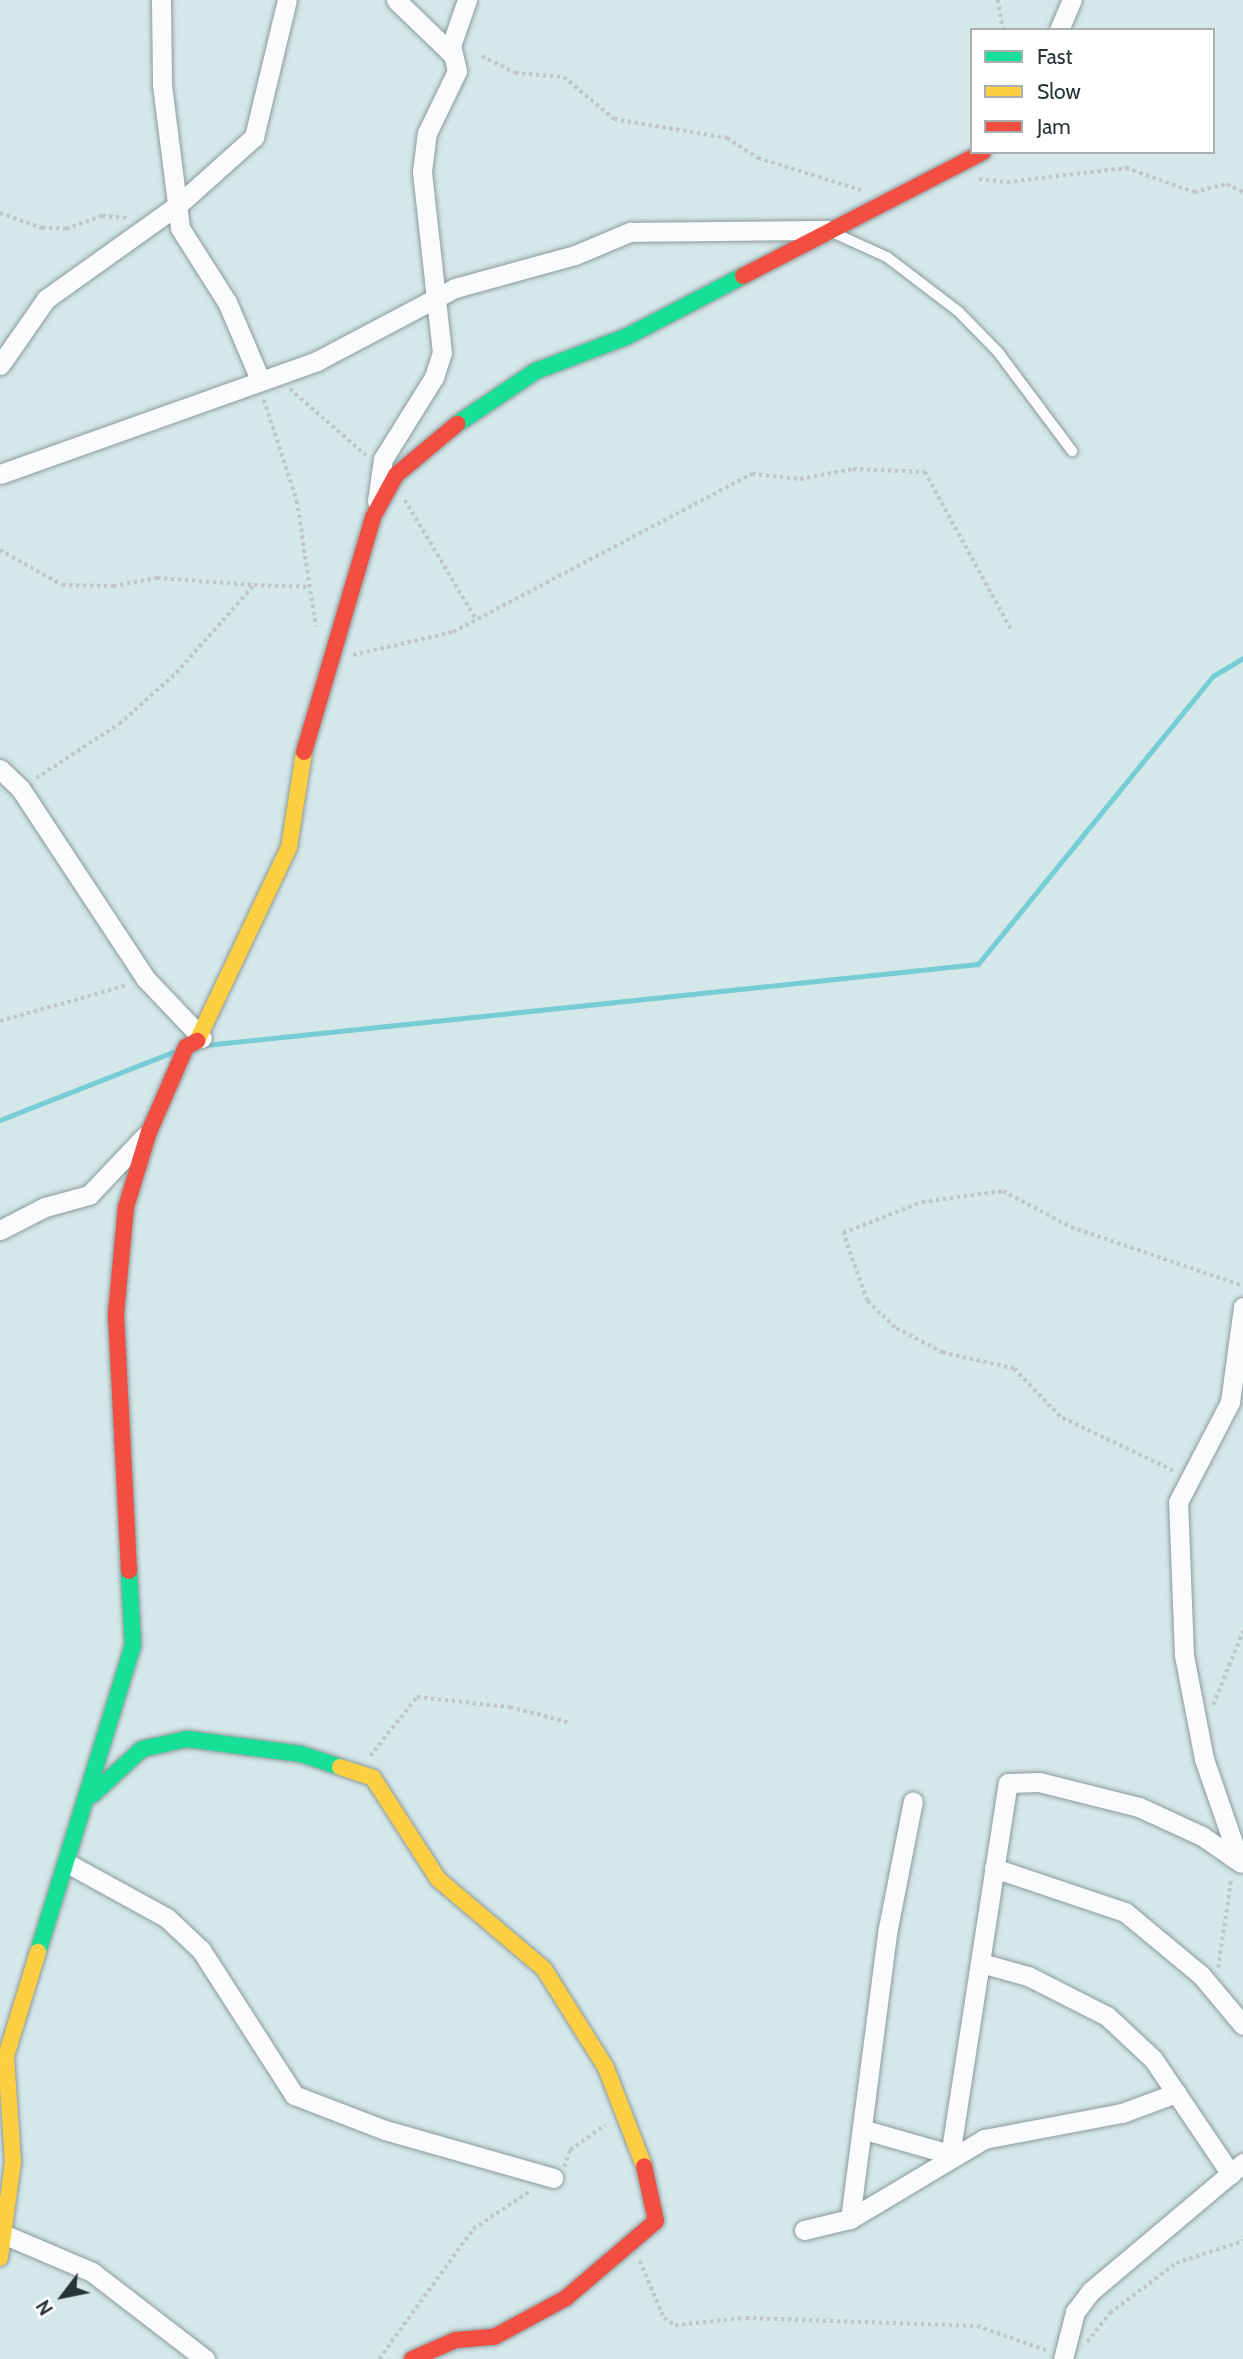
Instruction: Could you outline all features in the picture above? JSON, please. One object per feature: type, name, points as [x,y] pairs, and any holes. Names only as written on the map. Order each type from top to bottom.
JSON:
[{"type":"street","points":[[161,0],[162,85],[186,241],[227,302],[267,375]]},
{"type":"street","points":[[0,365],[46,299],[179,204],[254,137],[287,0]]},
{"type":"street","points":[[0,2258],[13,2162],[5,2056],[88,1800],[133,1646],[116,1314],[126,1206],[149,1132],[186,1047],[202,1038],[289,848],[305,746],[334,660],[375,512],[382,463],[434,377],[442,352],[422,172],[426,133],[457,71],[452,54],[396,0]]},
{"type":"street","points":[[452,54],[467,0]]},
{"type":"street","points":[[1060,28],[1072,0]]},
{"type":"street","points":[[375,512],[402,470],[488,400],[536,371],[628,336],[827,230],[897,199],[979,154]]},
{"type":"street","points":[[0,474],[267,375],[317,361],[436,297],[630,232],[827,230]]},
{"type":"street","points":[[0,769],[20,788],[146,979],[202,1038]]},
{"type":"street","points":[[0,1230],[45,1207],[89,1195],[149,1132]]},
{"type":"street","points":[[1240,1863],[1198,1728],[1182,1624],[1179,1492],[1230,1402],[1243,1307]]},
{"type":"street","points":[[88,1800],[142,1749],[187,1739],[262,1746],[359,1771],[386,1793],[438,1879],[544,1969],[624,2105],[657,2218],[633,2245],[566,2298],[502,2333],[456,2340],[412,2359]]},
{"type":"street","points":[[950,2155],[962,2047],[981,1963],[1007,1786],[1016,1779],[1139,1807],[1240,1863]]},
{"type":"street","points":[[850,2220],[865,2130],[888,1928],[913,1801]]},
{"type":"street","points":[[67,1863],[167,1918],[201,1950],[294,2095],[385,2130],[553,2178]]},
{"type":"street","points":[[994,1868],[1125,1912],[1218,1994],[1243,2025]]},
{"type":"street","points":[[981,1963],[1028,1976],[1107,2016],[1177,2093],[1237,2169],[1091,2291],[1075,2312],[1063,2359]]},
{"type":"street","points":[[804,2230],[850,2220],[950,2155],[1014,2130],[1122,2113],[1177,2093]]},
{"type":"street","points":[[865,2130],[950,2155]]},
{"type":"street","points":[[3,2234],[92,2272],[205,2359]]},
{"type":"lane","points":[[827,230],[887,257],[958,312],[998,352],[1072,451]]},
{"type":"path","points":[[998,0],[1003,28]]},
{"type":"path","points":[[482,56],[514,73],[564,77],[614,119],[727,138],[758,158],[897,199]]},
{"type":"path","points":[[973,178],[1007,182],[1126,168],[1194,192],[1227,184],[1243,192]]},
{"type":"path","points":[[0,213],[43,228],[66,229],[102,216],[151,222]]},
{"type":"path","points":[[267,375],[345,442],[382,463]]},
{"type":"path","points":[[267,375],[297,501],[308,587],[320,642]]},
{"type":"path","points":[[334,660],[385,644],[431,641],[752,474],[800,479],[912,467],[928,476],[1012,631]]},
{"type":"path","points":[[402,470],[401,494],[476,619]]},
{"type":"path","points":[[0,550],[62,585],[113,586],[157,578],[308,587]]},
{"type":"path","points":[[20,788],[119,724],[176,673],[254,585]]},
{"type":"path","points":[[0,1021],[146,979]]},
{"type":"path","points":[[1188,1474],[1146,1463],[1060,1417],[1014,1369],[943,1353],[895,1328],[867,1301],[843,1233],[922,1202],[1003,1191],[1071,1227],[1243,1286]]},
{"type":"path","points":[[1198,1728],[1226,1682],[1243,1631]]},
{"type":"path","points":[[359,1771],[417,1697],[510,1707],[571,1723]]},
{"type":"path","points":[[1218,1994],[1219,1952],[1240,1863]]},
{"type":"path","points":[[379,2359],[473,2229],[553,2178],[568,2151],[596,2134],[624,2105]]},
{"type":"path","points":[[1083,2352],[1110,2313],[1176,2263],[1243,2241]]},
{"type":"path","points":[[633,2245],[664,2318],[675,2325],[746,2318],[977,2326],[1063,2359]]},
{"type":"waterway","points":[[206,1045],[978,964],[1213,676],[1243,658]]},
{"type":"waterway","points":[[0,1120],[173,1052]]},
{"type":"traffic: fast","points":[[457,424],[536,371],[628,336],[743,276]]},
{"type":"traffic: fast","points":[[38,1952],[133,1646],[129,1571]]},
{"type":"traffic: fast","points":[[92,1795],[142,1749],[187,1739],[301,1754],[340,1767]]},
{"type":"traffic: slow","points":[[197,1041],[289,847],[304,752]]},
{"type":"traffic: slow","points":[[340,1767],[373,1778],[438,1879],[544,1969],[606,2068],[644,2166]]},
{"type":"traffic: slow","points":[[0,2258],[13,2162],[6,2056],[38,1952]]},
{"type":"traffic: jam","points":[[743,276],[979,154]]},
{"type":"traffic: jam","points":[[304,752],[373,517],[396,475],[457,424]]},
{"type":"traffic: jam","points":[[129,1571],[116,1314],[126,1207],[149,1132],[186,1047],[197,1041]]},
{"type":"traffic: jam","points":[[412,2359],[456,2340],[494,2337],[566,2298],[656,2221],[644,2166]]}]
